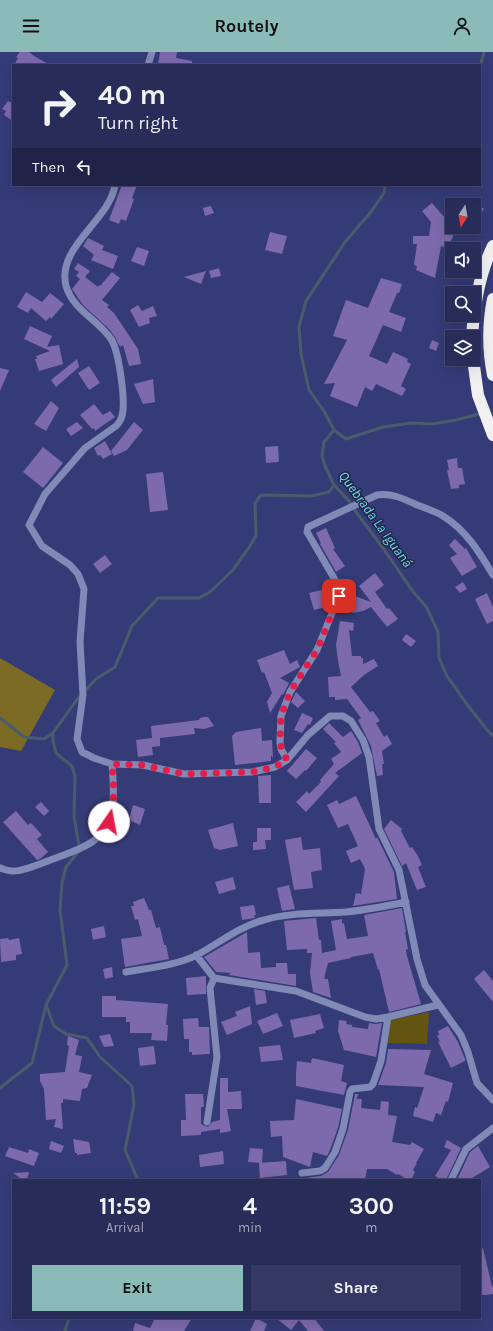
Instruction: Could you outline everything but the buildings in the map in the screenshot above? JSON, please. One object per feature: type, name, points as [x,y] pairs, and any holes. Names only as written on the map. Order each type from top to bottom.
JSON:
[{"type":"highway","points":[[473,330],[475,307],[481,278],[493,246]]},
{"type":"highway","points":[[493,299],[489,338],[493,375]]},
{"type":"highway","points":[[474,366],[478,395],[493,435]]},
{"type":"street","points":[[148,64],[152,52]]},
{"type":"street","points":[[115,186],[112,198],[74,249],[68,262],[65,275],[66,285],[73,303],[111,339],[116,351],[122,379],[123,415],[120,422],[116,426],[85,448],[45,494],[29,525],[42,546],[70,565],[78,574],[82,582],[84,597],[80,642],[83,692],[77,739],[82,752],[112,764],[143,765],[184,774],[252,772],[275,767],[287,760],[308,735],[330,716],[343,716],[351,721],[362,740],[369,757],[379,829],[399,870],[417,958],[425,985],[463,1039],[477,1083],[493,1100]]},
{"type":"street","points":[[287,760],[280,742],[281,716],[290,692],[317,650],[339,596],[338,585],[308,532],[308,527],[364,500],[386,493],[443,516],[465,535],[483,558],[493,575]]},
{"type":"street","points":[[0,868],[13,872],[26,869],[78,850],[93,842],[102,833],[109,822],[113,811],[114,786],[112,764]]},
{"type":"street","points":[[126,972],[156,967],[196,955],[251,924],[265,919],[298,914],[361,910],[406,902]]},
{"type":"street","points":[[196,955],[214,978],[296,991],[365,1017],[376,1019],[438,1005]]},
{"type":"street","points":[[206,1122],[217,1057],[210,988],[214,978]]},
{"type":"street","points":[[302,1173],[320,1171],[325,1168],[335,1152],[343,1129],[350,1092],[352,1089],[370,1087],[373,1084],[381,1061],[388,1017]]},
{"type":"street","points":[[451,1179],[466,1149],[493,1128]]},
{"type":"shaded area","points":[[0,658],[55,690],[21,751],[0,747]]},
{"type":"shaded area","points":[[429,1012],[427,1044],[388,1043],[389,1020]]},
{"type":"waterway","name":"Quebrada La Iguaná","points":[[481,64],[484,52]]},
{"type":"waterway","name":"Quebrada La Iguaná","points":[[385,186],[384,193],[370,213],[345,242],[306,301],[299,327],[301,354],[309,390],[324,411],[334,430],[324,442],[322,455],[325,466],[334,485],[350,502],[411,589],[427,608],[438,632],[439,658],[447,676],[466,703],[493,736]]},
{"type":"waterway","points":[[334,430],[346,439],[383,427],[412,423],[432,424],[481,414]]},
{"type":"waterway","points":[[138,1179],[125,1150],[134,1105],[132,1086],[100,1057],[87,1038],[66,1034],[54,1026],[46,1005],[67,965],[60,910],[62,883],[66,867],[78,852],[79,845],[74,817],[75,776],[72,766],[56,753],[53,733],[78,698],[96,679],[115,667],[132,626],[158,598],[199,598],[210,592],[233,570],[256,535],[255,503],[261,495],[312,496],[329,492],[334,485]]},
{"type":"waterway","points":[[0,718],[24,737],[44,739],[53,733]]},
{"type":"waterway","points":[[0,1088],[32,1063],[46,1005]]},
{"type":"waterway","points":[[65,1331],[69,1319]]},
{"type":"route","points":[[109,822],[113,811],[114,786],[112,764],[143,765],[184,774],[252,772],[275,767],[287,760],[280,742],[281,716],[290,692],[317,650],[335,610],[339,596]]}]
